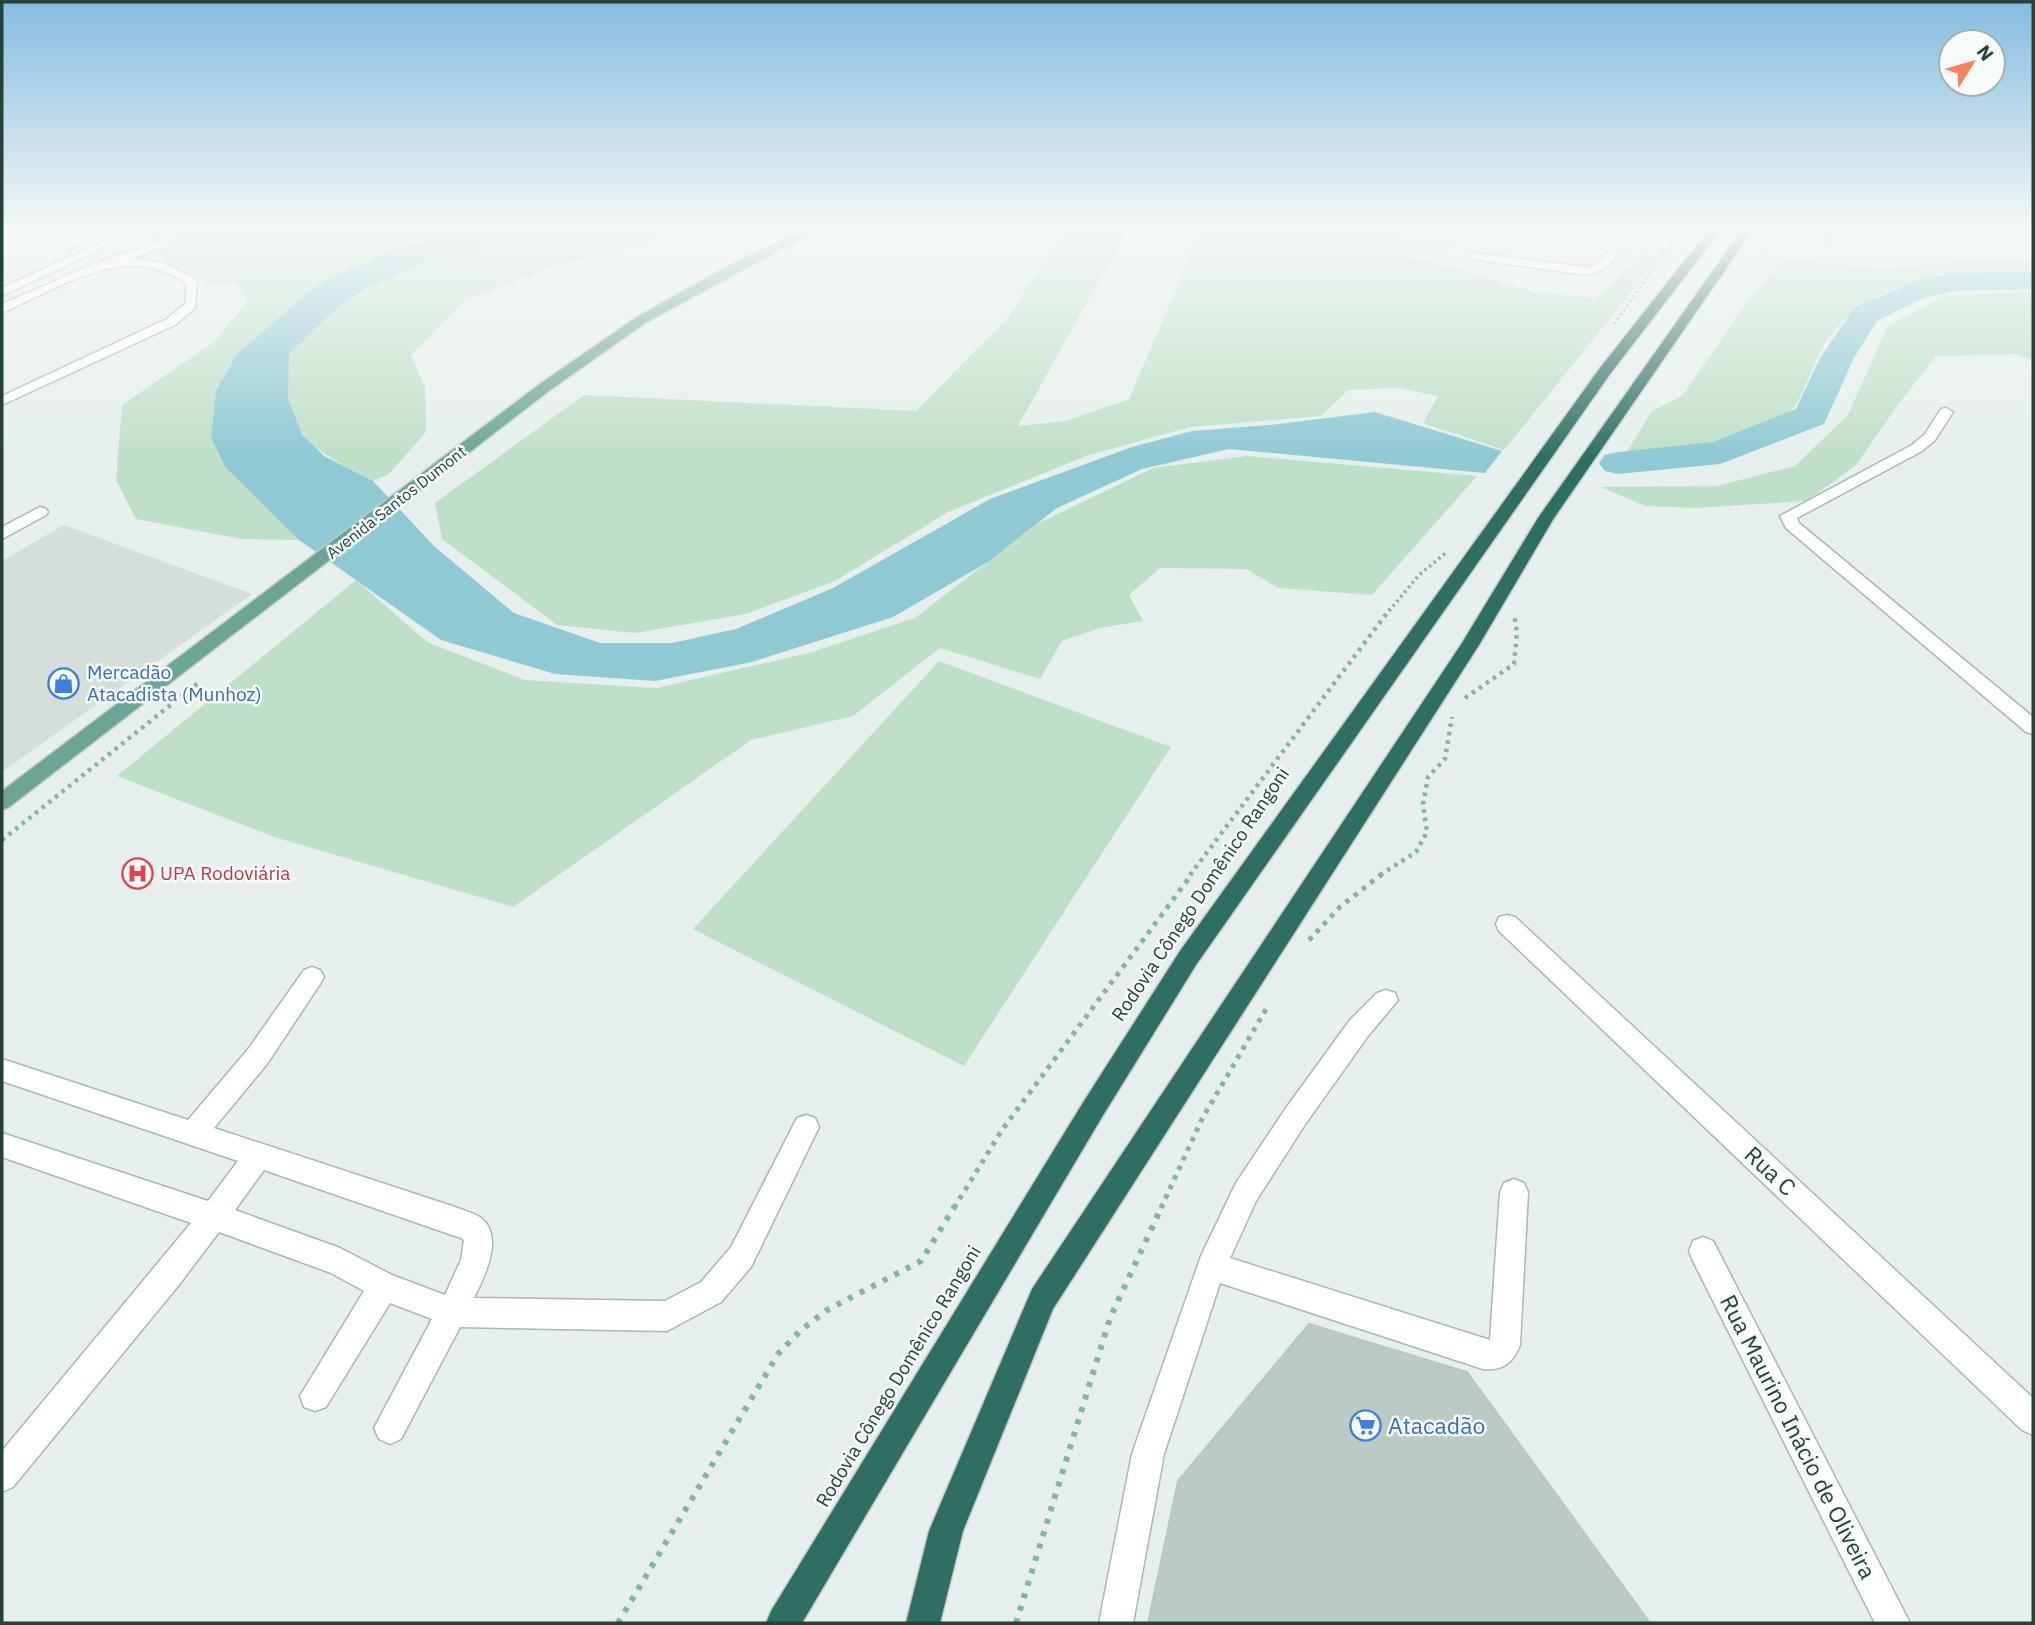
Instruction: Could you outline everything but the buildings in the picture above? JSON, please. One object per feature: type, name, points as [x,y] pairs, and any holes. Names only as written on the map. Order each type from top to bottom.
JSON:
[{"type":"highway","name":"Rodovia Cônego Domênico Rangoni","points":[[783,1623],[1093,1109],[1188,958],[1457,582],[1508,505],[1655,307]]},
{"type":"highway","points":[[923,1623],[946,1531],[1042,1299],[1470,645],[1546,518],[1693,307]]},
{"type":"main road","name":"Avenida Santos Dumont","points":[[2,802],[545,387],[641,320],[664,307]]},
{"type":"street","points":[[2,401],[171,322],[189,307]]},
{"type":"street","points":[[1946,412],[1930,437],[1917,447],[1788,516],[1792,525],[2033,727]]},
{"type":"street","points":[[2,534],[40,512]]},
{"type":"street","name":"Rua C","points":[[1507,924],[2033,1419]]},
{"type":"street","points":[[192,1134],[258,1056],[312,977]]},
{"type":"street","points":[[1116,1623],[1148,1454],[1211,1266],[1246,1192],[1294,1117],[1359,1028],[1386,1000]]},
{"type":"street","points":[[7,1078],[192,1134],[473,1229],[479,1239],[478,1254],[452,1312],[390,1427]]},
{"type":"street","points":[[2,1145],[215,1216],[340,1262],[384,1286],[452,1312],[667,1316],[711,1292],[741,1257],[806,1127]]},
{"type":"street","points":[[2,1476],[215,1216],[258,1157]]},
{"type":"street","points":[[1211,1266],[1483,1354],[1494,1355],[1502,1352],[1505,1345],[1514,1192]]},
{"type":"street","name":"Rua Maurino Inácio de Oliveira","points":[[1703,1251],[1893,1623]]},
{"type":"street","points":[[316,1396],[384,1286]]},
{"type":"path","points":[[1612,328],[1625,307]]},
{"type":"path","points":[[618,1623],[778,1354],[827,1310],[921,1261],[1002,1130],[1372,630],[1419,575],[1453,547]]},
{"type":"path","points":[[1301,949],[1340,907],[1384,872],[1416,852],[1427,832],[1423,804],[1428,777],[1444,760],[1451,719],[1466,697],[1514,664],[1517,632],[1513,605]]},
{"type":"path","points":[[1016,1623],[1110,1318],[1202,1119],[1275,995]]},
{"type":"shaded area","name":"Mercadão Atacadista (Munhoz)","points":[[64,525],[252,594],[2,772],[2,561]]},
{"type":"green space","points":[[243,307],[307,307],[236,355],[216,391],[211,437],[225,467],[299,540],[241,539],[136,519],[116,480],[122,405],[214,342]]},
{"type":"green space","points":[[339,307],[458,307],[411,356],[425,387],[426,432],[389,474],[373,481],[319,450],[299,428],[292,414],[287,382],[289,354]]},
{"type":"green space","points":[[1015,307],[1085,307],[1018,426],[1066,421],[1129,399],[1168,307],[1619,307],[1504,450],[1423,423],[1438,396],[1398,388],[1348,390],[1321,416],[1190,427],[1089,455],[948,512],[835,581],[746,614],[635,633],[557,625],[442,539],[435,503],[584,395],[916,411],[1007,319]]},
{"type":"green space","points":[[1744,307],[1862,307],[1829,337],[1793,409],[1761,434],[1743,441],[1705,449],[1627,452],[1652,411],[1682,396]]},
{"type":"green space","points":[[1923,307],[2033,307],[2033,360],[2016,354],[1936,356],[1856,465],[1807,501],[1695,508],[1645,506],[1601,487],[1717,486],[1795,466],[1848,415],[1888,325]]},
{"type":"green space","points":[[1247,456],[1477,476],[1372,595],[1278,588],[1246,569],[1160,568],[1129,595],[1143,621],[1100,628],[1062,641],[1040,679],[940,648],[853,716],[751,740],[513,907],[274,837],[117,776],[356,580],[427,642],[525,680],[656,688],[809,653],[915,618],[1037,524],[1153,468]]},
{"type":"green space","points":[[939,661],[1171,747],[964,1066],[693,929]]},
{"type":"water","points":[[292,307],[340,307],[289,354],[288,399],[302,434],[324,456],[373,481],[434,546],[514,613],[600,643],[672,643],[736,629],[833,588],[990,499],[1132,447],[1192,431],[1375,412],[1502,451],[1485,473],[1229,449],[1142,469],[1057,508],[988,562],[893,617],[752,662],[655,681],[555,674],[441,640],[299,540],[225,467],[211,437],[216,391],[236,355]]},
{"type":"waterway","points":[[1618,463],[1720,453],[1811,416],[1837,358],[1865,315],[1881,307]]},
{"type":"place","name":"Mercadão Atacadista (Munhoz)","points":[[64,683]]},
{"type":"place","name":"UPA Rodoviária","points":[[137,873]]},
{"type":"place","name":"Atacadão","points":[[1365,1426]]}]
